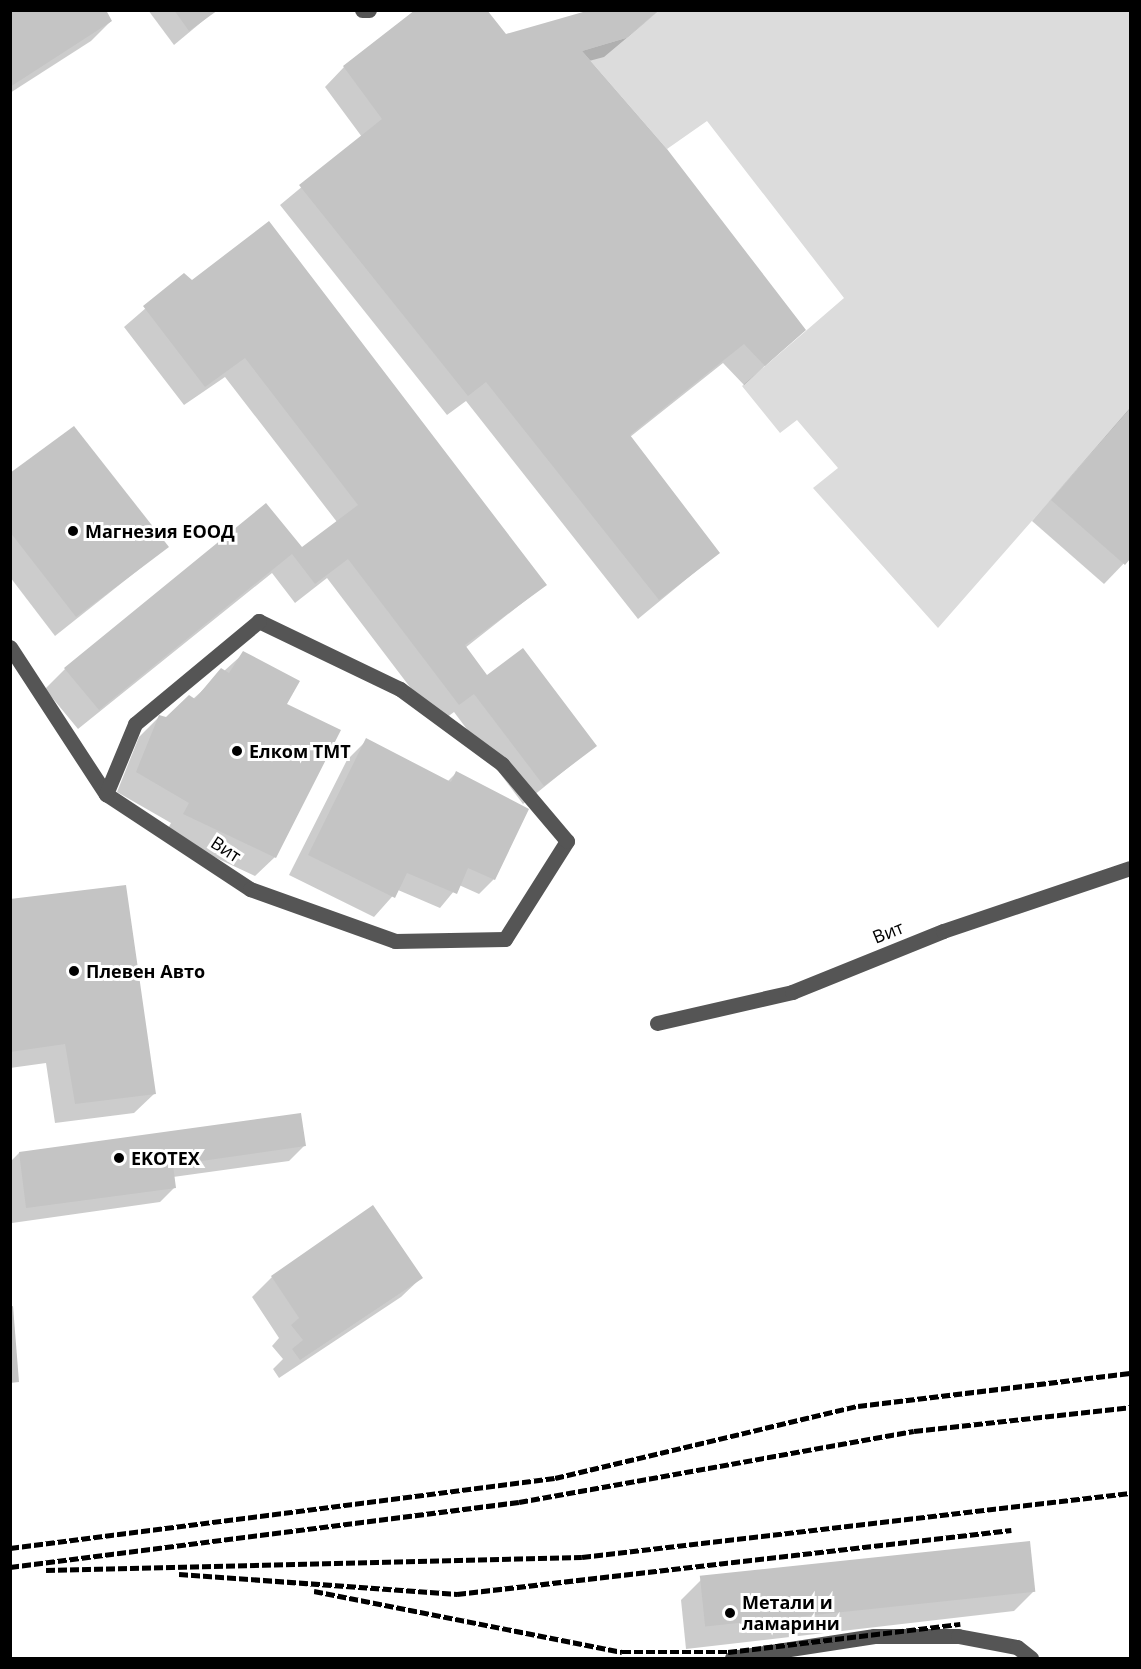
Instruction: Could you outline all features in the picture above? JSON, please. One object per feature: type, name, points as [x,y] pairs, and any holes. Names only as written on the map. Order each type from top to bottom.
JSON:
[{"type":"street","points":[[362,10],[369,10]]},
{"type":"street","name":"Вит","points":[[10,647],[106,794],[250,889],[395,941],[505,939],[567,841],[502,764],[400,689],[259,621],[135,724],[106,794]]},
{"type":"street","name":"Вит","points":[[657,1023],[792,992],[943,931],[1131,868]]},
{"type":"street","points":[[732,1659],[874,1636],[958,1636],[1017,1647],[1031,1659]]},
{"type":"shaded area","points":[[659,11],[1130,11],[1130,409],[938,628],[813,488],[838,468],[797,420],[780,433],[742,386],[844,298],[707,121],[667,149],[582,51],[626,38]]},
{"type":"building","points":[[10,10],[106,10],[112,21],[10,87]]},
{"type":"building","points":[[174,10],[218,10],[189,31]]},
{"type":"building","points":[[415,10],[487,10],[506,34],[590,10],[659,10],[626,38],[582,51],[667,149],[806,330],[765,366],[744,344],[630,435],[720,553],[659,600],[486,382],[468,396],[299,185],[382,119],[343,66]]},
{"type":"building","points":[[269,221],[547,585],[465,645],[487,675],[523,648],[597,746],[544,786],[474,694],[459,705],[348,559],[315,584],[292,554],[99,710],[64,668],[266,503],[302,547],[358,505],[245,358],[205,387],[143,306],[184,273],[192,280]]},
{"type":"building","points":[[1130,409],[1130,559],[1125,565],[1051,500]]},
{"type":"building","points":[[74,426],[169,547],[76,617],[10,532],[10,473]]},
{"type":"building","name":"Елком ТМТ","points":[[243,651],[300,681],[287,704],[341,730],[276,858],[183,814],[189,803],[136,772],[159,715],[166,717],[189,695],[195,699],[221,668],[229,673]]},
{"type":"building","points":[[366,738],[451,782],[456,771],[529,809],[495,880],[468,868],[457,894],[407,873],[395,898],[308,855]]},
{"type":"building","name":"Плевен Авто","points":[[126,885],[156,1094],[75,1104],[65,1044],[10,1052],[10,899]]},
{"type":"building","name":"EKOTEX","points":[[301,1113],[306,1146],[173,1165],[176,1188],[26,1208],[19,1152]]},
{"type":"building","points":[[373,1205],[423,1278],[300,1360],[292,1349],[303,1340],[291,1325],[299,1318],[271,1276]]},
{"type":"building","points":[[13,1306],[19,1382],[10,1383],[10,1307]]},
{"type":"building","points":[[1030,1541],[1035,1592],[705,1626],[700,1576]]},
{"type":"railway","points":[[10,1548],[555,1478],[858,1406],[1130,1373]]},
{"type":"railway","points":[[10,1567],[519,1502],[914,1431],[1130,1407]]},
{"type":"railway","points":[[46,1570],[582,1557],[1130,1493]]},
{"type":"railway","points":[[179,1574],[457,1594],[1011,1530]]},
{"type":"railway","points":[[314,1591],[622,1652],[728,1652],[960,1624]]},
{"type":"place","name":"Магнезия ЕООД","points":[[73,531]]},
{"type":"place","name":"Елком ТМТ","points":[[237,751]]},
{"type":"place","name":"Плевен Авто","points":[[74,971]]},
{"type":"place","name":"EKOTEX","points":[[119,1158]]},
{"type":"place","name":"Метали и ламарини","points":[[730,1613]]}]
